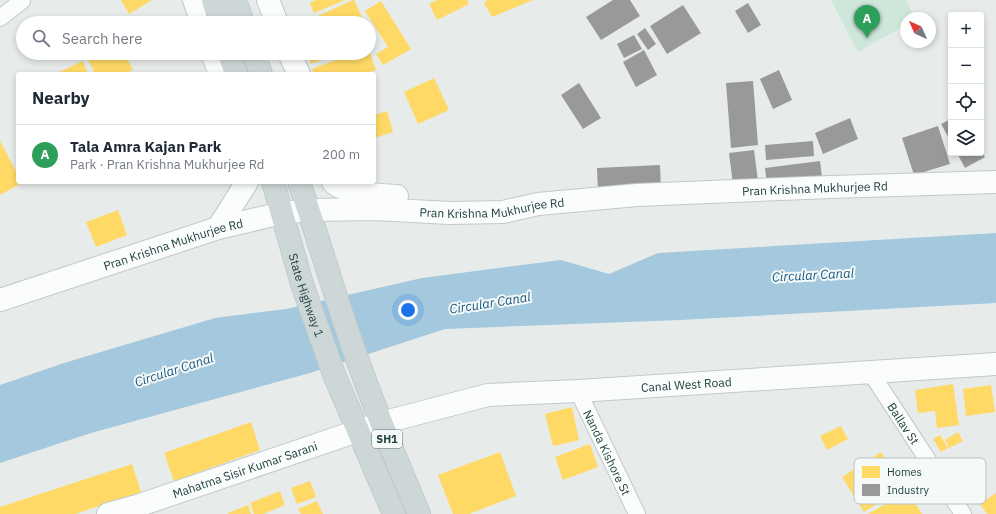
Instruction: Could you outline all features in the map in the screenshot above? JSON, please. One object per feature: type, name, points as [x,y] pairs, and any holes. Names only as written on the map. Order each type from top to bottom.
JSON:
[{"type":"main road","points":[[194,0],[200,16]]},
{"type":"main road","points":[[213,0],[218,16]]},
{"type":"main road","points":[[235,0],[241,16]]},
{"type":"main road","points":[[268,0],[274,16]]},
{"type":"main road","points":[[215,60],[219,72]]},
{"type":"main road","points":[[231,60],[235,72]]},
{"type":"main road","points":[[256,60],[260,72]]},
{"type":"main road","points":[[292,60],[298,72]]},
{"type":"main road","name":"Pran Krishna Mukhurjee Rd","points":[[0,300],[218,228],[282,213],[309,210],[374,209],[450,213],[503,212],[538,204],[637,195],[996,182]]},
{"type":"main road","points":[[218,228],[246,184]]},
{"type":"main road","name":"SH1","points":[[300,184],[328,275],[358,363],[419,514]]},
{"type":"main road","points":[[335,184],[355,192],[424,199],[450,213]]},
{"type":"main road","name":"SH1","points":[[274,185],[282,213]]},
{"type":"main road","name":"State Highway 1","points":[[282,213],[302,284],[335,377],[358,432]]},
{"type":"main road","name":"Canal West Road","points":[[381,423],[488,395],[578,391],[996,364]]},
{"type":"main road","name":"Mahatma Sisir Kumar Sarani","points":[[108,514],[146,509],[381,423]]},
{"type":"main road","name":"SH1","points":[[358,432],[394,514]]},
{"type":"street","points":[[0,18],[22,0]]},
{"type":"street","name":"Ballav St","points":[[871,373],[927,458]]},
{"type":"street","name":"Nanda Kishore St","points":[[578,391],[637,514]]},
{"type":"street","name":"Ballav St","points":[[957,504],[964,514]]},
{"type":"green space","points":[[831,0],[905,0],[912,12],[900,12],[900,28],[858,52]]},
{"type":"water","name":"Circular Canal","points":[[996,233],[996,303],[680,320],[445,329],[310,373],[91,433],[0,463],[0,385],[64,363],[215,318],[286,309],[422,278],[561,260],[609,274],[658,253]]},
{"type":"building: Homes","points":[[121,0],[152,0],[129,14]]},
{"type":"building: Homes","points":[[316,0],[345,0],[314,13],[310,3]]},
{"type":"building: Homes","points":[[354,0],[362,16],[318,16]]},
{"type":"building: Homes","points":[[437,0],[467,0],[469,4],[437,20],[429,4]]},
{"type":"building: Homes","points":[[488,0],[533,0],[492,17],[484,3]]},
{"type":"building: Homes","points":[[381,1],[411,49],[383,65],[376,54],[388,47],[376,28],[376,16],[368,16],[365,11]]},
{"type":"building: Homes","points":[[88,60],[128,60],[133,70],[128,72],[94,72]]},
{"type":"building: Homes","points":[[310,60],[322,60],[311,64]]},
{"type":"building: Homes","points":[[336,60],[372,60],[376,70],[370,72],[313,72],[312,69]]},
{"type":"building: Homes","points":[[83,61],[87,72],[59,72]]},
{"type":"building: Homes","points":[[434,78],[449,110],[418,124],[404,92]]},
{"type":"building: Homes","points":[[387,111],[393,132],[376,137],[376,114]]},
{"type":"building: Homes","points":[[0,141],[16,171],[16,184],[20,184],[0,195]]},
{"type":"building: Homes","points":[[118,210],[127,235],[96,247],[86,222]]},
{"type":"building: Homes","points":[[953,384],[959,425],[937,428],[935,411],[918,413],[915,390]]},
{"type":"building: Homes","points":[[991,385],[995,412],[966,416],[963,389]]},
{"type":"building: Homes","points":[[572,407],[579,440],[553,446],[545,414]]},
{"type":"building: Homes","points":[[251,422],[260,450],[174,481],[164,453]]},
{"type":"building: Homes","points":[[841,426],[848,439],[827,450],[820,436]]},
{"type":"building: Homes","points":[[958,432],[963,441],[949,448],[945,440]]},
{"type":"building: Homes","points":[[940,435],[948,448],[941,452],[933,439]]},
{"type":"building: Homes","points":[[590,444],[598,467],[563,480],[555,457]]},
{"type":"building: Homes","points":[[500,452],[516,496],[469,514],[453,514],[438,475]]},
{"type":"building: Homes","points":[[881,452],[885,458],[872,458]]},
{"type":"building: Homes","points":[[132,464],[141,492],[75,514],[0,514],[0,507]]},
{"type":"building: Homes","points":[[854,469],[854,496],[842,477]]},
{"type":"building: Homes","points":[[310,481],[316,497],[297,504],[291,488]]},
{"type":"building: Homes","points":[[280,491],[285,505],[263,514],[254,514],[250,503]]},
{"type":"building: Homes","points":[[996,493],[996,514],[987,514],[980,504],[986,504],[986,500]]},
{"type":"building: Homes","points":[[317,501],[323,514],[301,514],[298,509]]},
{"type":"building: Homes","points":[[859,504],[877,504],[864,512]]},
{"type":"building: Homes","points":[[885,504],[916,504],[922,514],[868,514]]},
{"type":"building: Homes","points":[[248,505],[251,514],[228,513]]},
{"type":"building: Industry","points":[[613,0],[630,0],[640,16],[601,40],[586,17]]},
{"type":"building: Industry","points":[[748,3],[761,25],[748,33],[735,11]]},
{"type":"building: Industry","points":[[683,5],[701,33],[667,54],[650,26]]},
{"type":"building: Industry","points":[[645,28],[656,44],[648,50],[637,34]]},
{"type":"building: Industry","points":[[634,35],[642,49],[624,58],[617,44]]},
{"type":"building: Industry","points":[[644,50],[657,75],[636,87],[623,62]]},
{"type":"building: Industry","points":[[779,70],[792,100],[773,109],[760,79]]},
{"type":"building: Industry","points":[[753,81],[758,145],[731,148],[726,83]]},
{"type":"building: Industry","points":[[579,83],[601,118],[583,129],[561,95]]},
{"type":"building: Industry","points":[[850,118],[858,139],[823,154],[815,133]]},
{"type":"building: Industry","points":[[948,120],[948,137],[941,124]]},
{"type":"building: Industry","points":[[938,126],[950,164],[914,175],[902,138]]},
{"type":"building: Industry","points":[[813,141],[814,156],[766,160],[765,145]]},
{"type":"building: Industry","points":[[754,150],[758,181],[733,184],[729,153]]},
{"type":"building: Industry","points":[[984,155],[985,157],[965,168],[959,156]]},
{"type":"building: Industry","points":[[820,161],[822,177],[767,185],[765,168]]},
{"type":"building: Industry","points":[[660,165],[661,190],[598,192],[597,168]]},
{"type":"place","name":"Tala Amra Kajan Park","points":[[867,38]]}]
